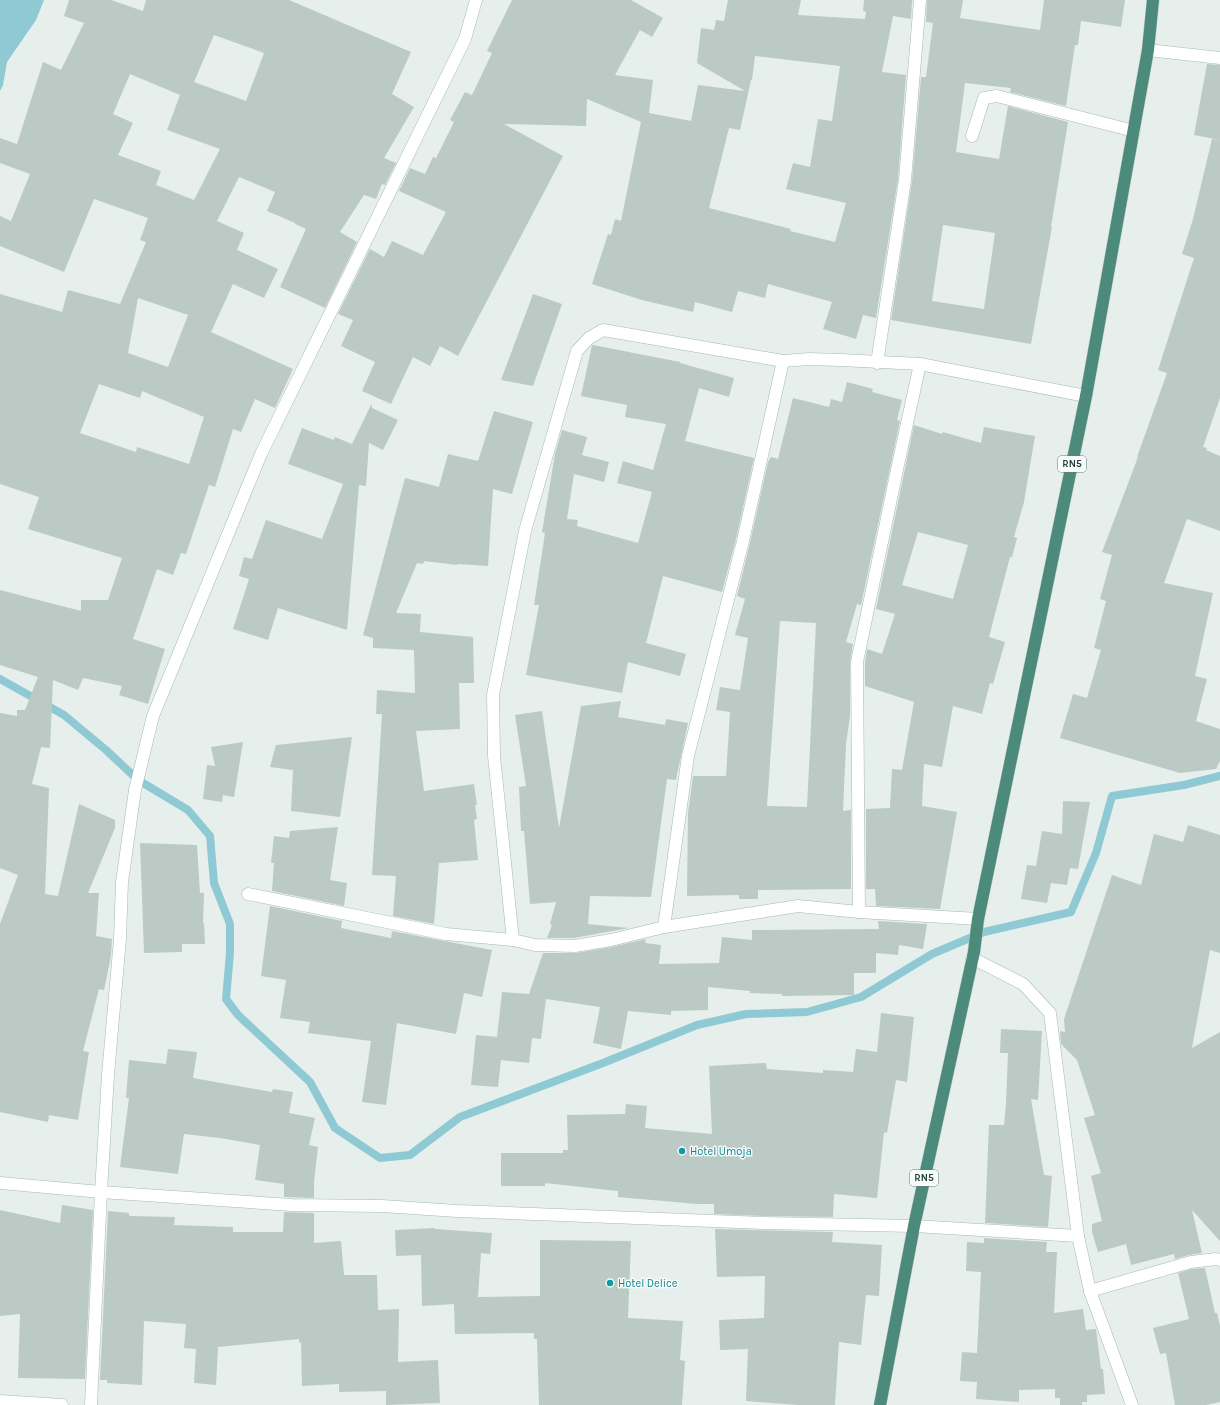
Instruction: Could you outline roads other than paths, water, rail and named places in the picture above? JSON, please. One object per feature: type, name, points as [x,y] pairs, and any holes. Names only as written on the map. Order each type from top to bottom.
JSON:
[{"type":"highway","name":"RN5","points":[[880,1405],[914,1226],[973,955],[977,922],[1086,396],[1148,50],[1153,0]]},
{"type":"street","points":[[91,1405],[101,1192],[108,1075],[120,939],[122,882],[135,790],[153,716],[261,454],[465,39],[476,0]]},
{"type":"street","points":[[877,363],[905,180],[920,0]]},
{"type":"street","points":[[1148,50],[1220,58]]},
{"type":"street","points":[[972,136],[984,98],[997,96],[1134,131]]},
{"type":"street","points":[[513,940],[494,756],[493,695],[525,531],[577,351],[589,338],[603,330],[783,361],[809,359],[920,364],[1086,396]]},
{"type":"street","points":[[664,928],[688,756],[743,541],[783,361]]},
{"type":"street","points":[[860,912],[857,662],[920,364]]},
{"type":"street","points":[[248,894],[446,934],[513,940],[534,945],[575,946],[611,940],[664,928],[798,906],[977,922]]},
{"type":"street","points":[[973,955],[1023,984],[1050,1012],[1078,1236],[1090,1291],[1132,1405]]},
{"type":"street","points":[[0,1183],[101,1192],[292,1205],[382,1206],[456,1211],[764,1223],[914,1226],[1078,1236]]},
{"type":"street","points":[[1090,1291],[1191,1262],[1216,1259],[1220,1260]]},
{"type":"street","points":[[0,1401],[62,1405]]},
{"type":"water","points":[[0,0],[44,0],[36,20],[7,62],[3,85],[0,91]]},
{"type":"waterway","points":[[0,679],[64,715],[106,750],[138,780],[188,810],[210,836],[214,883],[230,924],[230,953],[226,999],[238,1015],[310,1082],[335,1128],[380,1158],[410,1155],[460,1117],[603,1063],[697,1025],[746,1014],[807,1012],[861,997],[932,954],[984,932],[1071,912],[1096,853],[1112,796],[1184,785],[1220,776]]},
{"type":"place","name":"Hotel Umoja","points":[[682,1151]]},
{"type":"place","name":"Hotel Delice","points":[[610,1283]]}]
